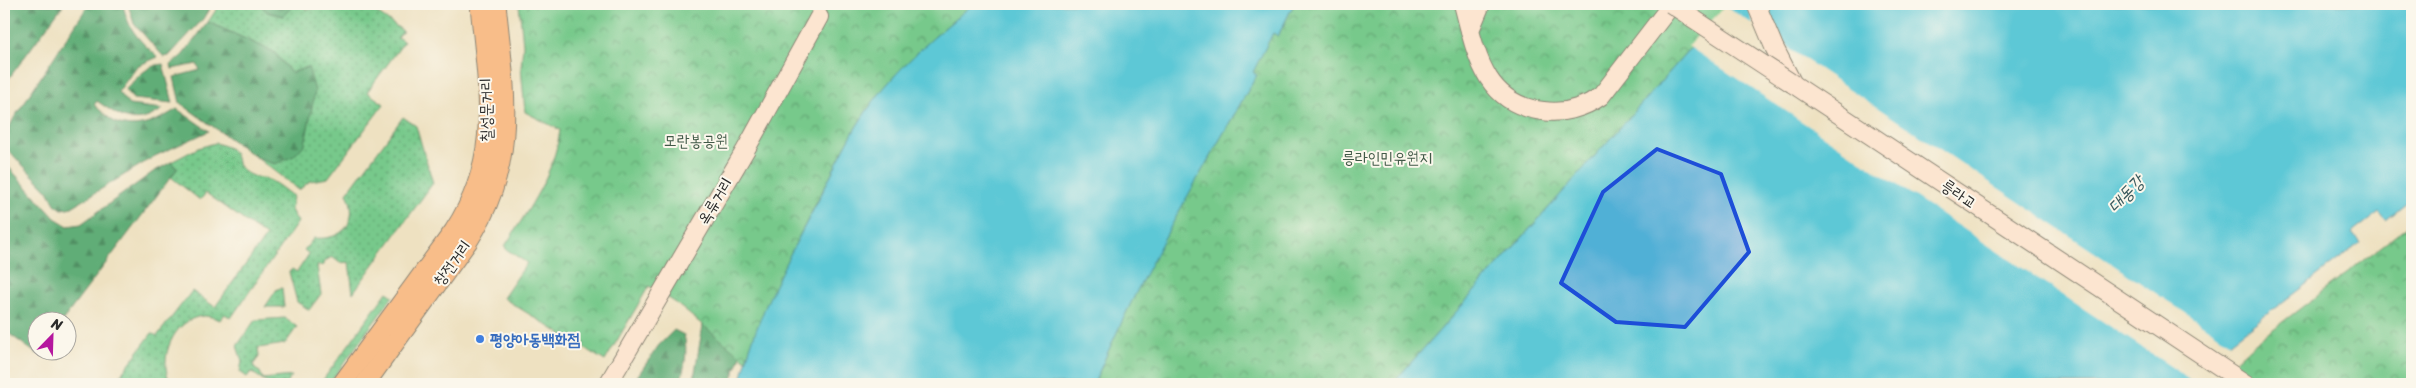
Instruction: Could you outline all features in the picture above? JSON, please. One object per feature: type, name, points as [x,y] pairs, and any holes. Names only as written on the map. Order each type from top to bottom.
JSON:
[{"type":"main road","name":"칠성문거리","points":[[465,214],[487,152],[490,125],[480,4]]},
{"type":"main road","name":"칠성문거리","points":[[496,4],[506,94],[505,126]]},
{"type":"main road","points":[[1463,4],[1480,64],[1498,91],[1514,103],[1532,110],[1553,113],[1591,103],[1601,96],[1672,4]]},
{"type":"main road","points":[[1470,30],[1481,4]]},
{"type":"main road","name":"릉라교","points":[[1672,4],[2246,384]]},
{"type":"main road","points":[[1756,4],[1774,48],[1793,84]]},
{"type":"main road","name":"옥류거리","points":[[608,384],[746,149],[819,18]]},
{"type":"main road","name":"창전거리","points":[[365,384],[480,223],[492,192],[503,152],[505,126]]},
{"type":"main road","name":"창전거리","points":[[342,384],[465,214]]},
{"type":"highlighted area","points":[[1657,149],[1721,174],[1749,252],[1685,327],[1616,322],[1561,283],[1603,192]]},
{"type":"green space","points":[[4,4],[63,5],[4,85]]},
{"type":"green space","points":[[89,4],[123,4],[131,28],[158,57],[137,66],[118,92],[129,105],[163,109],[153,115],[137,120],[114,113],[97,101],[94,105],[113,121],[128,126],[150,123],[177,109],[209,131],[155,156],[72,207],[62,209],[55,204],[48,191],[4,146],[4,138],[14,118]]},
{"type":"green space","points":[[128,4],[212,4],[203,19],[169,56],[164,57],[134,24]]},
{"type":"green space","points":[[220,4],[260,4],[267,12],[283,16],[295,4],[306,4],[306,10],[316,8],[318,4],[364,4],[403,31],[398,37],[404,42],[367,92],[384,104],[328,178],[310,181],[299,190],[257,158],[276,164],[308,67],[291,73],[274,52],[208,22]]},
{"type":"green space","points":[[260,4],[295,4],[283,16],[267,12]]},
{"type":"green space","name":"모란봉공원","points":[[519,4],[973,4],[908,62],[884,88],[859,123],[780,276],[746,360],[673,301],[649,286],[605,361],[503,298],[527,263],[506,249],[505,246],[539,191],[552,162],[560,130],[525,112],[521,67],[523,45]]},
{"type":"green space","name":"릉라인민유원지","points":[[1294,4],[1730,4],[1392,384],[1094,384],[1111,344],[1150,265],[1257,75],[1252,72],[1273,33],[1278,36]]},
{"type":"green space","points":[[208,22],[274,52],[291,73],[308,67],[315,91],[305,144],[294,156],[275,164],[257,158],[180,103],[174,77],[200,70],[197,64],[172,69],[171,64],[181,57]]},
{"type":"green space","points":[[163,64],[173,103],[133,99],[125,90],[146,70]]},
{"type":"green space","points":[[403,117],[416,126],[433,183],[353,293],[349,262],[340,263],[332,257],[325,261],[324,265],[317,266],[321,294],[309,310],[297,302],[289,272],[292,269],[297,272],[309,254],[304,250],[314,238],[333,236],[346,227],[350,220],[351,212],[351,203],[347,193]]},
{"type":"green space","points":[[215,143],[230,149],[240,167],[247,173],[273,182],[293,196],[291,210],[298,222],[231,318],[225,314],[220,320],[204,316],[184,324],[176,332],[167,352],[167,374],[171,384],[114,384],[152,333],[157,336],[192,291],[215,307],[266,236],[206,193],[200,200],[171,177],[177,169],[171,162],[198,148]]},
{"type":"green space","points":[[4,162],[55,218],[68,226],[81,224],[153,172],[171,162],[177,169],[71,310],[28,310],[28,347],[4,330]]},
{"type":"green space","points":[[2412,223],[2412,384],[2210,384],[2255,343]]},
{"type":"green space","points":[[282,288],[284,307],[265,307],[277,289]]},
{"type":"green space","points":[[387,292],[393,296],[329,384],[320,384]]},
{"type":"green space","points":[[705,312],[750,333],[730,384],[693,384]]},
{"type":"green space","points":[[285,318],[297,327],[285,344],[258,348],[259,357],[253,365],[260,372],[263,379],[292,376],[286,384],[270,384],[251,372],[247,377],[240,372],[242,361],[237,346],[255,320]]},
{"type":"green space","points":[[674,330],[684,335],[686,347],[683,373],[679,384],[632,384],[659,345]]},
{"type":"water","points":[[973,4],[1294,4],[1278,36],[1273,33],[1253,72],[1257,75],[1150,265],[1094,384],[749,384],[742,377],[748,353],[765,308],[785,263],[858,125],[873,102],[907,62]]},
{"type":"water","name":"대동강","points":[[1730,4],[2412,4],[2412,199],[2386,220],[2379,212],[2352,233],[2360,243],[2233,340],[2183,384],[1392,384]]},
{"type":"pier","points":[[1748,4],[1777,32],[1791,50],[2232,344],[2191,380],[1688,46],[1725,6],[1753,24]]},
{"type":"place","name":"평양아동백화점","points":[[480,339]]}]
